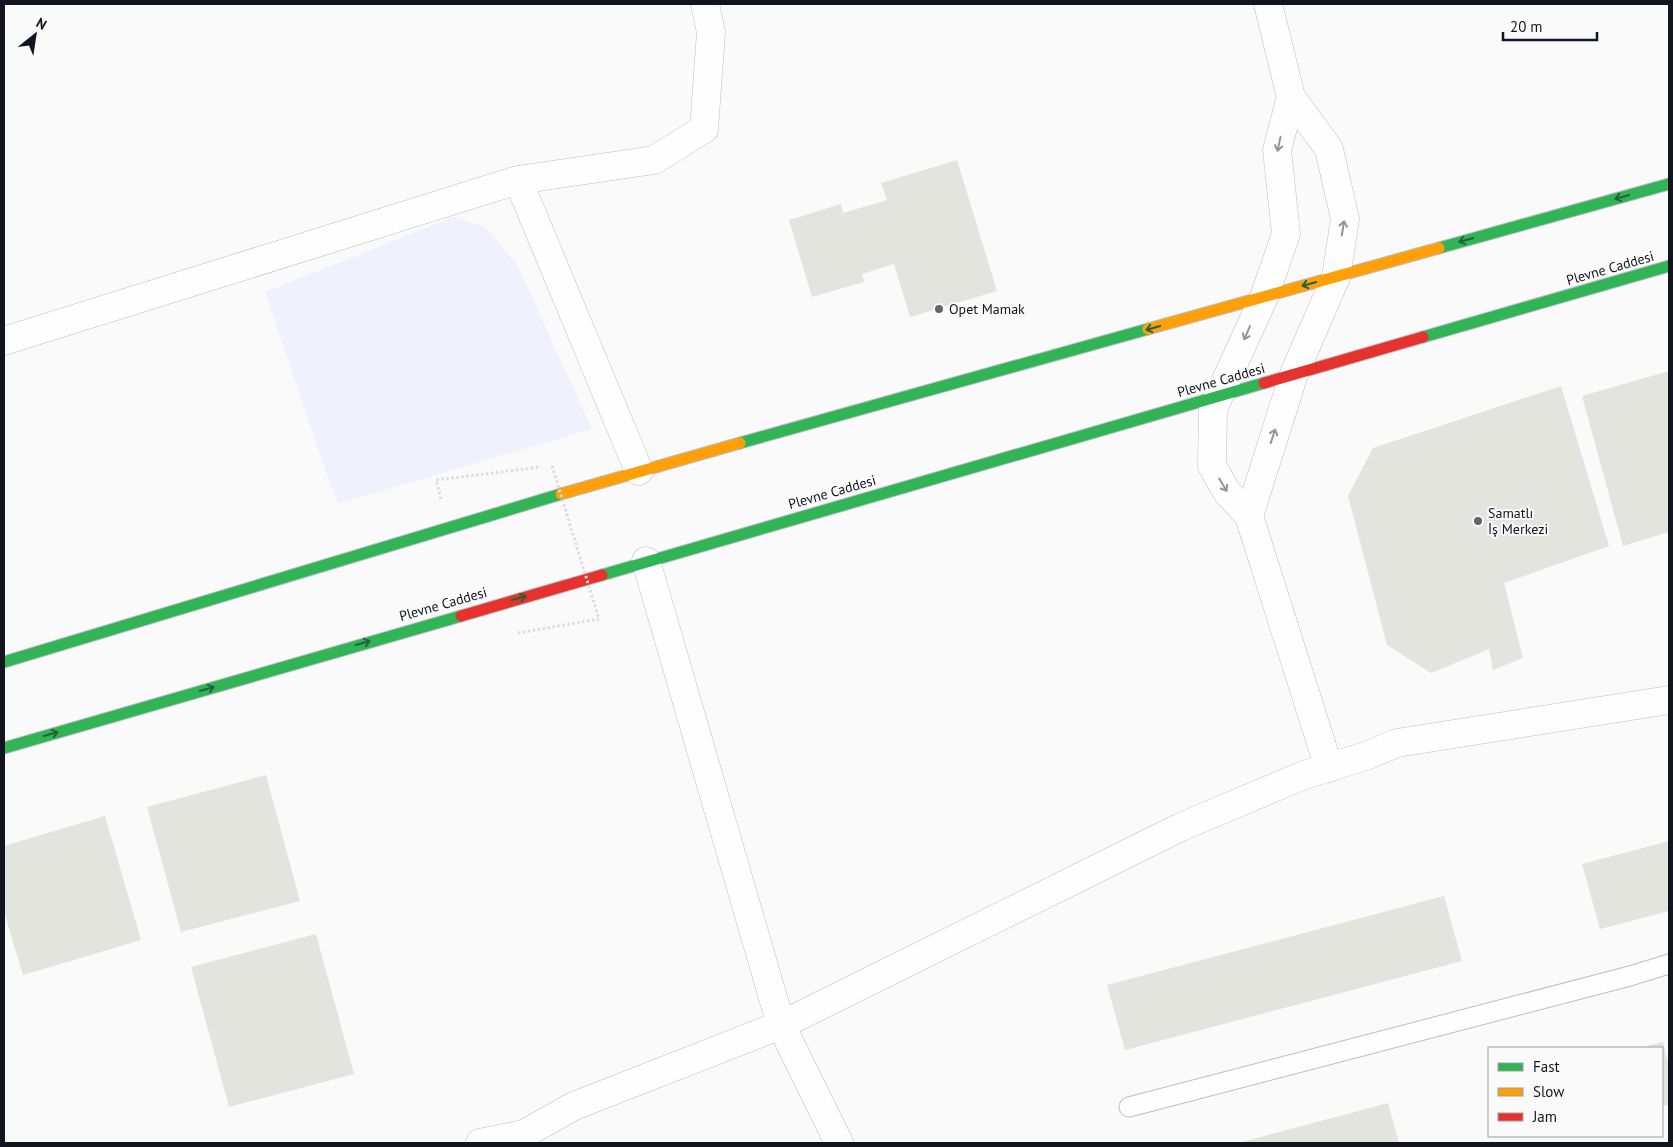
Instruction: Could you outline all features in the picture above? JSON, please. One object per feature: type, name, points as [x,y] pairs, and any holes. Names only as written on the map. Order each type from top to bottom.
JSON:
[{"type":"main road","points":[[4,662],[639,471],[1669,184]]},
{"type":"main road","name":"Plevne Caddesi","points":[[4,748],[1669,266]]},
{"type":"street","points":[[4,341],[518,180],[654,160],[704,129],[711,32],[706,4]]},
{"type":"street","points":[[1249,516],[1294,374],[1336,277],[1345,219],[1329,149],[1291,97],[1268,4]]},
{"type":"street","points":[[1291,97],[1277,150],[1286,234],[1264,297],[1213,409],[1212,466],[1227,492],[1249,516],[1328,768]]},
{"type":"street","points":[[518,180],[639,471]]},
{"type":"street","points":[[646,561],[781,1025],[838,1143]]},
{"type":"street","points":[[480,1143],[520,1139],[574,1106],[781,1025],[1182,827],[1304,776],[1366,756],[1398,743],[1669,700]]},
{"type":"lane","points":[[1129,1107],[1630,976],[1669,964]]},
{"type":"path","points":[[436,480],[552,466],[599,619],[515,633]]},
{"type":"shaded area","points":[[454,217],[485,227],[517,264],[592,429],[337,504],[265,292]]},
{"type":"building","points":[[957,160],[997,291],[910,317],[894,264],[862,274],[864,282],[812,297],[789,220],[841,204],[843,213],[887,200],[881,183]]},
{"type":"building","points":[[1669,371],[1669,532],[1623,546],[1582,396]]},
{"type":"building","name":"Samatlı İş Merkezi","points":[[1561,386],[1609,546],[1504,583],[1523,658],[1493,670],[1489,649],[1431,673],[1387,645],[1348,496],[1373,448]]},
{"type":"building","points":[[266,775],[300,901],[181,932],[147,807]]},
{"type":"building","points":[[105,816],[141,940],[23,975],[4,912],[4,846]]},
{"type":"building","points":[[1669,841],[1669,911],[1600,929],[1582,864]]},
{"type":"building","points":[[1444,896],[1462,961],[1125,1050],[1107,985]]},
{"type":"building","points":[[316,934],[354,1074],[229,1107],[191,967]]},
{"type":"building","points":[[1663,1042],[1669,1067],[1669,1105],[1663,1106],[1663,1047],[1643,1047]]},
{"type":"building","points":[[1388,1103],[1399,1143],[1238,1143]]},
{"type":"traffic: fast","points":[[1439,248],[1669,184]]},
{"type":"traffic: fast","points":[[1423,337],[1669,266]]},
{"type":"traffic: fast","points":[[740,443],[1148,329]]},
{"type":"traffic: fast","points":[[602,575],[1264,383]]},
{"type":"traffic: fast","points":[[4,662],[561,494]]},
{"type":"traffic: fast","points":[[4,748],[461,616]]},
{"type":"traffic: slow","points":[[1148,329],[1439,248]]},
{"type":"traffic: slow","points":[[561,494],[740,443]]},
{"type":"traffic: jam","points":[[1264,383],[1423,337]]},
{"type":"traffic: jam","points":[[461,616],[602,575]]},
{"type":"place","name":"Opet Mamak","points":[[939,309]]},
{"type":"place","name":"Samatlı İş Merkezi","points":[[1478,521]]}]
